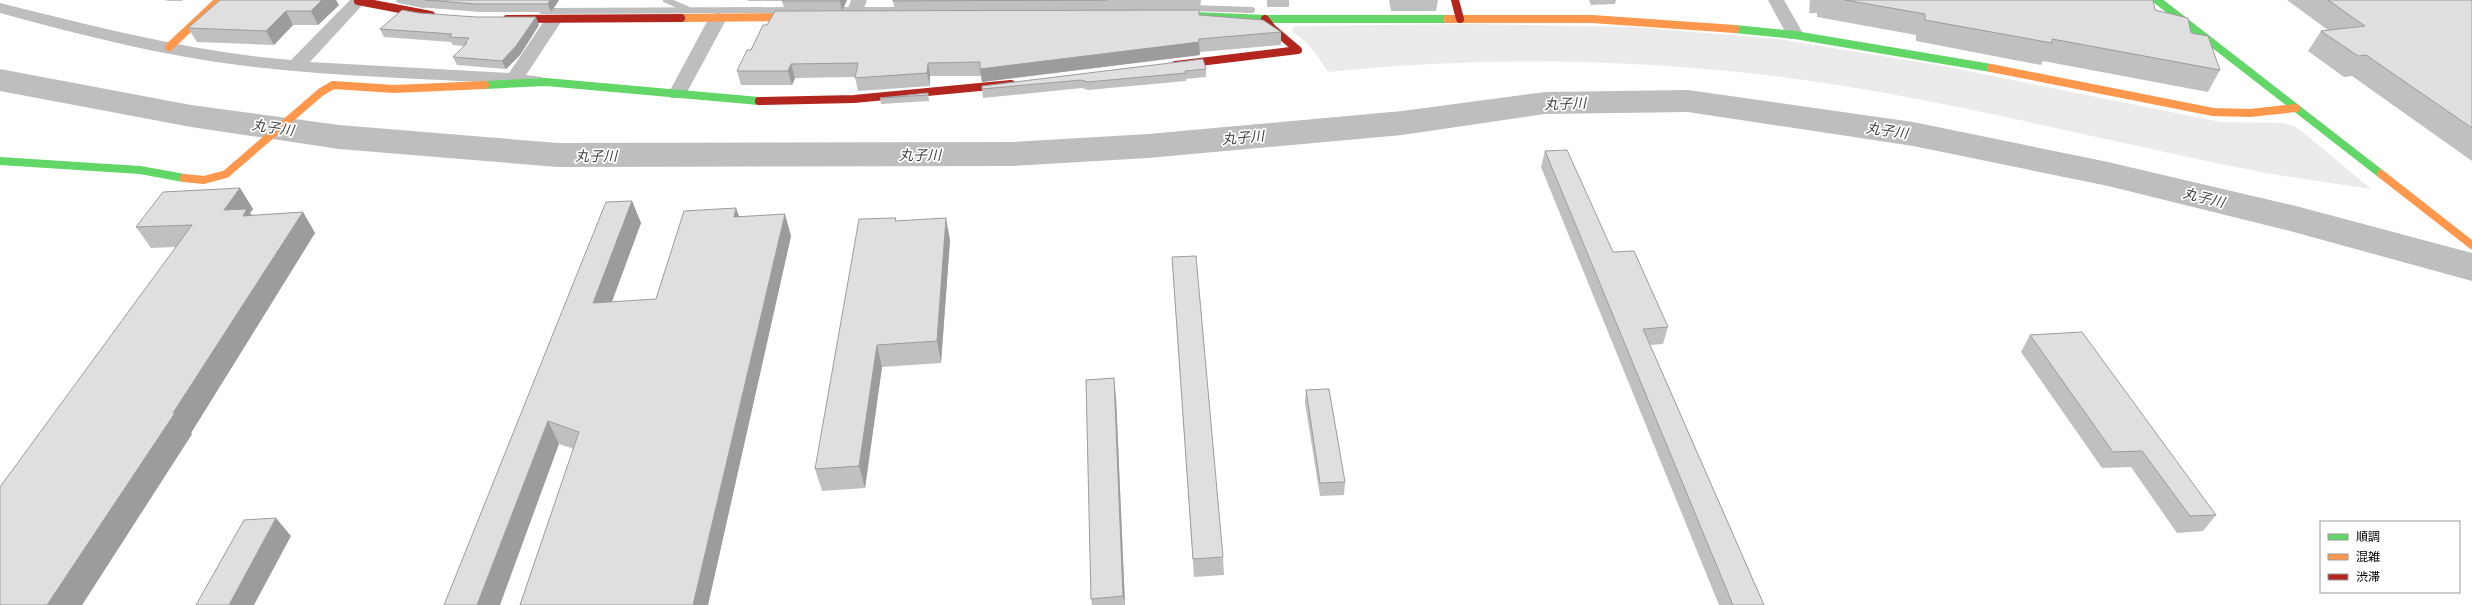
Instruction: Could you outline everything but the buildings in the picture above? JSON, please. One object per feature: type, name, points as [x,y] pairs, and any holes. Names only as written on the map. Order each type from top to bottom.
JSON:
[{"type":"street","points":[[169,47],[219,0]]},
{"type":"street","points":[[853,17],[859,0]]},
{"type":"street","points":[[1456,0],[1460,19]]},
{"type":"street","points":[[1776,0],[1795,36]]},
{"type":"street","points":[[2157,0],[2472,245]]},
{"type":"street","points":[[296,66],[358,1],[438,16]]},
{"type":"street","points":[[0,8],[60,24],[245,61],[296,66],[514,79],[752,101],[854,99],[1023,83]]},
{"type":"street","points":[[677,94],[721,12]]},
{"type":"street","points":[[495,19],[554,19],[721,12],[813,17]]},
{"type":"street","points":[[1187,16],[1265,19],[1592,20],[1697,26],[1795,36],[1954,61],[2213,112],[2250,113],[2296,108]]},
{"type":"street","points":[[514,79],[554,19]]},
{"type":"street","points":[[1166,66],[1298,50],[1286,37],[1270,28],[1265,19]]},
{"type":"street","points":[[0,161],[142,170],[192,180],[212,180],[226,174],[321,92],[333,85],[394,89],[546,82]]},
{"type":"shaded area","points":[[1468,24],[1634,27],[1778,39],[1943,66],[2221,122],[2282,123],[2294,126],[2304,133],[2371,189],[2266,173],[1978,111],[1862,89],[1745,73],[1685,67],[1566,62],[1446,63],[1328,72],[1308,44],[1292,32],[1293,27],[1298,26]]},
{"type":"waterway","points":[[399,0],[424,5]]},
{"type":"waterway","points":[[666,0],[687,9]]},
{"type":"waterway","points":[[1192,8],[1252,10]]},
{"type":"waterway","points":[[542,11],[794,10]]},
{"type":"waterway","points":[[834,10],[904,10]]},
{"type":"waterway","name":"丸子川","points":[[0,80],[25,86],[191,116],[339,137],[558,155],[1013,154],[1148,146],[1402,123],[1545,103],[1688,101],[1913,134],[2108,174],[2296,219],[2472,267]]},
{"type":"traffic: fast","points":[[2157,0],[2381,174]]},
{"type":"traffic: fast","points":[[1195,16],[1265,19],[1447,19]]},
{"type":"traffic: fast","points":[[1735,29],[1795,35],[1991,68]]},
{"type":"traffic: fast","points":[[485,85],[546,82],[759,101]]},
{"type":"traffic: fast","points":[[0,161],[140,170],[184,178]]},
{"type":"traffic: slow","points":[[169,47],[219,0]]},
{"type":"traffic: slow","points":[[681,18],[801,17]]},
{"type":"traffic: slow","points":[[1447,19],[1592,19],[1735,29]]},
{"type":"traffic: slow","points":[[1991,68],[2213,112],[2250,113],[2296,108]]},
{"type":"traffic: slow","points":[[184,178],[204,180],[226,174],[321,92],[333,85],[394,89],[485,85]]},
{"type":"traffic: slow","points":[[2381,174],[2472,245]]},
{"type":"traffic: jam","points":[[1455,0],[1460,19]]},
{"type":"traffic: jam","points":[[358,1],[431,15]]},
{"type":"traffic: jam","points":[[507,19],[681,18]]},
{"type":"traffic: jam","points":[[1175,65],[1298,50],[1272,28],[1265,19]]},
{"type":"traffic: jam","points":[[759,101],[854,99],[1011,84]]}]
